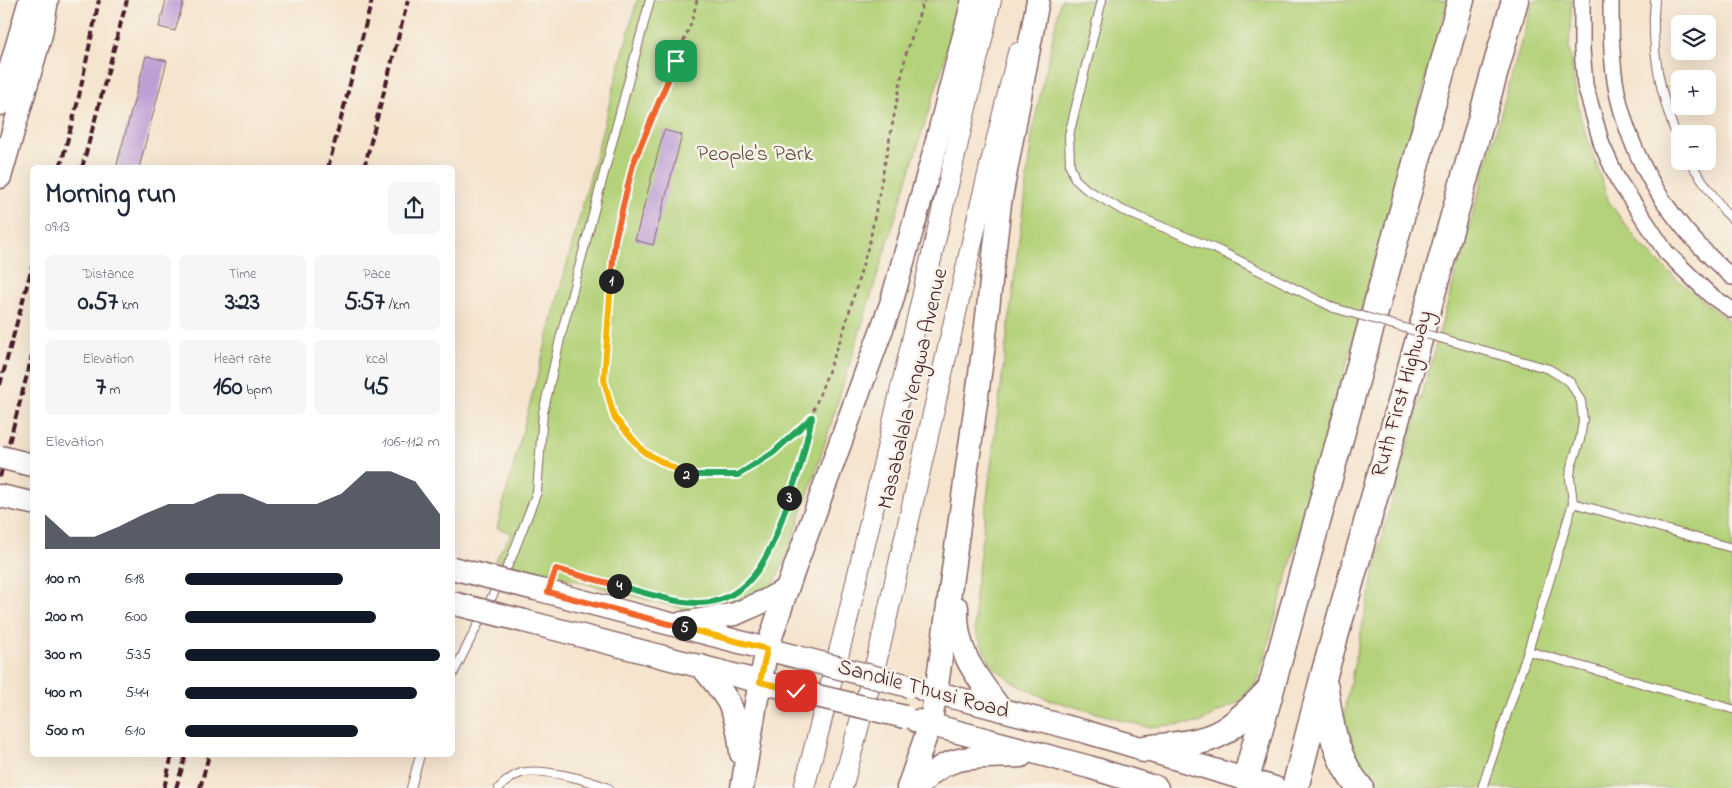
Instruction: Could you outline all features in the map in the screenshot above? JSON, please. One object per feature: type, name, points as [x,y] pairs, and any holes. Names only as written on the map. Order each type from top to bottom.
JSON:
[{"type":"highway","points":[[1244,784],[1462,0]]},
{"type":"highway","name":"Ruth First Highway","points":[[1295,788],[1324,675],[1515,0]]},
{"type":"highway","points":[[1324,675],[1331,728],[1340,758],[1360,788]]},
{"type":"highway","points":[[1144,749],[1196,742],[1214,736],[1230,728],[1271,688]]},
{"type":"main road","points":[[0,104],[30,0]]},
{"type":"main road","points":[[0,177],[40,34],[47,0]]},
{"type":"main road","points":[[742,784],[767,649],[891,304],[932,160],[973,0]]},
{"type":"main road","name":"Masabalala Yengwa Avenue","points":[[804,788],[848,618],[991,0]]},
{"type":"main road","name":"Masabalala Yengwa Avenue","points":[[842,788],[880,647],[978,216],[1031,0]]},
{"type":"main road","points":[[908,788],[930,724],[936,693],[983,352],[1000,203],[1038,0]]},
{"type":"main road","points":[[0,457],[30,464]]},
{"type":"main road","points":[[0,496],[30,503]]},
{"type":"main road","points":[[960,517],[956,620],[958,636],[964,655],[1001,710]]},
{"type":"main road","name":"Sandile Thusi Road","points":[[455,569],[1001,710],[1144,749],[1244,784],[1275,788]]},
{"type":"main road","points":[[671,624],[735,614],[787,589]]},
{"type":"main road","name":"Sandile Thusi Road","points":[[455,605],[524,620],[760,682],[905,717],[1155,788]]},
{"type":"main road","points":[[701,666],[726,696],[736,717],[740,741],[742,784]]},
{"type":"main road","points":[[918,788],[927,776],[935,770],[954,761],[976,758],[1044,755]]},
{"type":"street","points":[[1582,0],[1582,49],[1585,85],[1602,145],[1618,180],[1666,252],[1710,295],[1732,310]]},
{"type":"street","points":[[1611,0],[1611,43],[1617,92],[1641,161],[1660,198],[1683,230],[1732,277]]},
{"type":"lane","points":[[455,670],[511,559],[537,492],[543,414],[550,380],[650,0]]},
{"type":"lane","points":[[1102,0],[1069,134],[1070,165],[1075,179],[1086,189],[1122,210],[1238,260],[1334,308],[1549,369],[1570,382],[1581,401],[1583,420],[1570,478],[1573,503],[1528,651],[1482,788]]},
{"type":"lane","points":[[1655,0],[1654,37],[1656,63],[1672,125]]},
{"type":"lane","points":[[1695,170],[1719,205],[1732,219]]},
{"type":"lane","points":[[1573,503],[1732,548]]},
{"type":"lane","points":[[1528,651],[1732,709]]},
{"type":"lane","points":[[411,788],[419,757]]},
{"type":"lane","points":[[499,788],[506,780],[522,773],[537,771],[592,781],[608,788]]},
{"type":"path","points":[[697,0],[692,21],[633,164],[615,240],[608,303],[604,380],[614,417],[644,452],[686,475],[738,475],[773,453],[812,417]]},
{"type":"path","points":[[731,595],[746,586],[759,568],[775,537],[801,464],[812,417],[844,330],[870,240],[906,54],[924,0]]},
{"type":"path","points":[[542,591],[556,569],[659,597],[698,603]]},
{"type":"green space","name":"People's Park","points":[[637,0],[960,0],[943,65],[819,462],[788,552],[772,588],[737,606],[698,613],[495,560],[512,533],[497,528]]},
{"type":"green space","points":[[1061,0],[1448,0],[1258,680],[1241,700],[1199,723],[1147,727],[1047,699],[1014,683],[991,665],[975,630],[975,595],[1033,128]]},
{"type":"green space","points":[[1533,0],[1572,0],[1569,46],[1574,83],[1581,119],[1609,202],[1638,242],[1671,274],[1732,323],[1732,788],[1378,788],[1367,781],[1354,763],[1344,724],[1346,701],[1384,529]]},
{"type":"building","points":[[166,0],[184,0],[175,31],[159,27]]},
{"type":"building","points":[[146,56],[167,61],[140,165],[117,165]]},
{"type":"building","points":[[664,130],[682,135],[653,245],[635,240]]},
{"type":"railway","points":[[61,165],[78,101],[99,0]]},
{"type":"railway","points":[[83,165],[127,0]]},
{"type":"railway","points":[[329,165],[372,0]]},
{"type":"railway","points":[[365,165],[408,0]]},
{"type":"railway","points":[[0,385],[30,274]]},
{"type":"railway","points":[[0,477],[30,364]]},
{"type":"railway","points":[[164,788],[172,757]]},
{"type":"railway","points":[[176,788],[185,757]]},
{"type":"railway","points":[[200,788],[208,757]]},
{"type":"route","points":[[676,61],[633,164],[615,240],[608,303],[604,380],[614,417],[644,452],[686,475],[738,475],[773,453],[812,417],[801,464],[779,528],[764,562],[746,586],[724,599],[698,603],[659,597],[556,569],[548,592],[767,649],[760,682],[796,691]]}]
